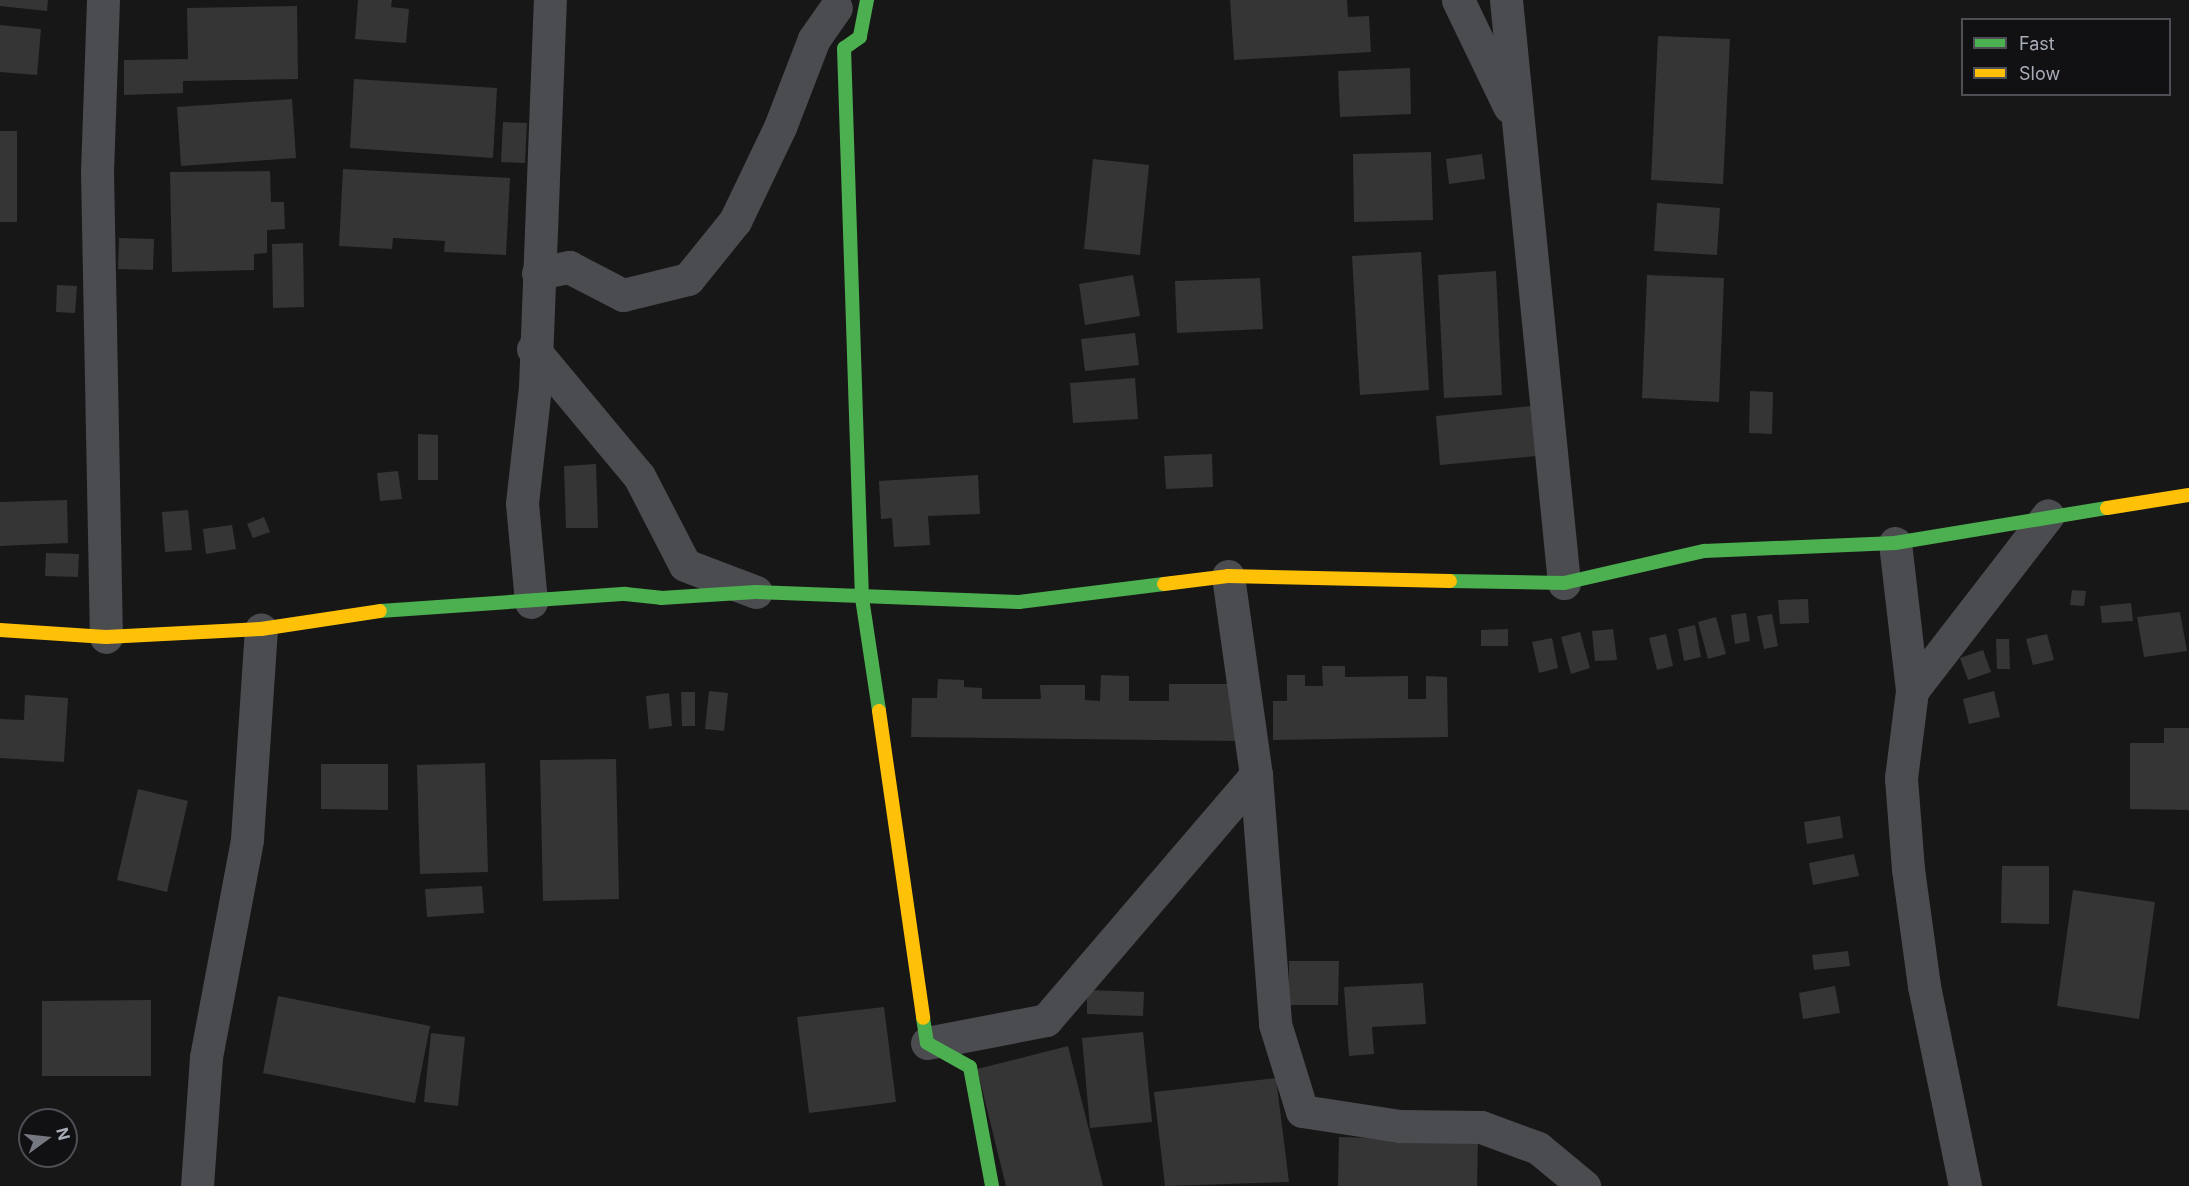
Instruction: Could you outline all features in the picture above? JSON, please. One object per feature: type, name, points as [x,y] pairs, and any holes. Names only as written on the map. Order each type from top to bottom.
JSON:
[{"type":"street","points":[[103,0],[97,171],[106,637]]},
{"type":"street","points":[[531,602],[522,503],[538,273],[550,0]]},
{"type":"street","points":[[844,48],[860,37],[867,0]]},
{"type":"street","points":[[1458,0],[1521,129]]},
{"type":"street","points":[[1506,0],[1521,129],[1564,583]]},
{"type":"street","points":[[538,273],[569,267],[623,295],[688,279],[735,221],[780,127],[814,39],[835,4]]},
{"type":"street","points":[[835,4],[844,48],[862,598],[927,1043]]},
{"type":"street","points":[[533,350],[639,476],[685,565],[756,592]]},
{"type":"street","points":[[0,630],[106,637],[261,629],[420,605],[756,592],[862,598],[1019,602],[1228,576],[1564,583],[1704,551],[1895,543],[2048,515],[2189,495]]},
{"type":"street","points":[[1912,691],[2048,515]]},
{"type":"street","points":[[1895,543],[1912,691],[1901,778],[1908,869],[1924,986],[1965,1186]]},
{"type":"street","points":[[1228,576],[1256,775],[1275,1024],[1302,1112],[1400,1126],[1481,1127],[1538,1148],[1584,1186]]},
{"type":"street","points":[[197,1186],[206,1057],[248,839],[261,629]]},
{"type":"street","points":[[927,1043],[1046,1020],[1256,775]]},
{"type":"street","points":[[927,1043],[970,1067],[992,1186]]},
{"type":"building","points":[[0,0],[48,0],[47,11],[0,6]]},
{"type":"building","points":[[358,0],[392,0],[391,7],[409,9],[406,43],[355,39]]},
{"type":"building","points":[[1230,0],[1347,0],[1348,17],[1369,16],[1371,52],[1234,60]]},
{"type":"building","points":[[297,6],[298,79],[183,81],[183,93],[124,95],[124,60],[188,59],[187,8]]},
{"type":"building","points":[[0,25],[41,29],[37,75],[0,72]]},
{"type":"building","points":[[1658,36],[1730,39],[1723,184],[1651,180]]},
{"type":"building","points":[[1410,68],[1411,114],[1340,117],[1338,71]]},
{"type":"building","points":[[354,79],[497,88],[493,158],[350,148]]},
{"type":"building","points":[[292,99],[296,158],[181,166],[177,107]]},
{"type":"building","points":[[503,122],[527,123],[525,163],[501,162]]},
{"type":"building","points":[[0,131],[17,131],[17,222],[0,222]]},
{"type":"building","points":[[1431,152],[1433,220],[1354,222],[1353,154]]},
{"type":"building","points":[[1482,154],[1485,179],[1449,184],[1446,159]]},
{"type":"building","points":[[1093,159],[1149,165],[1140,255],[1084,249]]},
{"type":"building","points":[[343,169],[510,178],[506,255],[444,252],[445,241],[393,238],[392,249],[339,246]]},
{"type":"building","points":[[270,171],[271,202],[284,202],[285,229],[267,230],[267,253],[254,254],[254,270],[172,272],[170,172]]},
{"type":"building","points":[[1657,203],[1720,208],[1717,255],[1654,251]]},
{"type":"building","points":[[119,238],[154,239],[153,270],[118,269]]},
{"type":"building","points":[[303,243],[304,307],[273,308],[272,244]]},
{"type":"building","points":[[1421,252],[1429,390],[1360,395],[1352,256]]},
{"type":"building","points":[[1496,271],[1502,395],[1444,398],[1438,275]]},
{"type":"building","points":[[1133,275],[1140,316],[1085,325],[1079,284]]},
{"type":"building","points":[[1647,275],[1724,278],[1719,402],[1642,398]]},
{"type":"building","points":[[1260,278],[1263,329],[1177,333],[1175,281]]},
{"type":"building","points":[[57,285],[77,286],[75,313],[56,312]]},
{"type":"building","points":[[1135,333],[1139,365],[1085,371],[1081,339]]},
{"type":"building","points":[[1135,378],[1138,419],[1073,423],[1070,383]]},
{"type":"building","points":[[1750,391],[1773,392],[1772,434],[1749,433]]},
{"type":"building","points":[[1531,406],[1536,456],[1440,465],[1436,416]]},
{"type":"building","points":[[418,434],[438,435],[438,480],[418,480]]},
{"type":"building","points":[[1212,454],[1213,487],[1166,489],[1164,456]]},
{"type":"building","points":[[596,464],[598,528],[566,528],[564,466]]},
{"type":"building","points":[[398,471],[402,499],[380,501],[377,473]]},
{"type":"building","points":[[978,475],[980,514],[928,516],[930,545],[894,547],[892,518],[881,519],[879,481]]},
{"type":"building","points":[[67,500],[68,543],[0,546],[0,502]]},
{"type":"building","points":[[188,510],[192,550],[165,552],[162,512]]},
{"type":"building","points":[[264,517],[270,532],[253,538],[247,524]]},
{"type":"building","points":[[232,525],[236,549],[206,554],[203,529]]},
{"type":"building","points":[[46,553],[79,554],[78,577],[45,576]]},
{"type":"building","points":[[2072,590],[2086,591],[2084,606],[2070,605]]},
{"type":"building","points":[[1808,599],[1809,623],[1780,624],[1778,600]]},
{"type":"building","points":[[2131,603],[2133,621],[2102,623],[2100,606]]},
{"type":"building","points":[[2180,612],[2187,651],[2144,657],[2137,617]]},
{"type":"building","points":[[1746,613],[1750,641],[1735,644],[1731,615]]},
{"type":"building","points":[[1772,614],[1778,646],[1764,649],[1757,616]]},
{"type":"building","points":[[1716,617],[1726,654],[1708,659],[1698,622]]},
{"type":"building","points":[[1695,625],[1701,657],[1684,661],[1678,629]]},
{"type":"building","points":[[1508,629],[1508,646],[1481,646],[1481,630]]},
{"type":"building","points":[[1613,629],[1617,660],[1595,661],[1592,631]]},
{"type":"building","points":[[1580,632],[1590,668],[1571,674],[1561,637]]},
{"type":"building","points":[[1666,634],[1673,666],[1657,670],[1649,638]]},
{"type":"building","points":[[2047,634],[2054,660],[2033,665],[2026,639]]},
{"type":"building","points":[[1552,638],[1558,668],[1539,673],[1532,642]]},
{"type":"building","points":[[1996,639],[2009,639],[2010,669],[1997,669]]},
{"type":"building","points":[[1983,650],[1991,672],[1968,680],[1960,658]]},
{"type":"building","points":[[1322,666],[1345,666],[1345,677],[1408,676],[1408,699],[1426,699],[1426,676],[1447,677],[1448,737],[1273,740],[1273,701],[1287,701],[1287,675],[1305,675],[1305,686],[1323,686]]},
{"type":"building","points":[[1101,675],[1129,676],[1129,701],[1169,701],[1169,684],[1236,684],[1236,741],[911,737],[912,698],[937,698],[938,679],[964,680],[964,687],[982,688],[982,699],[1041,699],[1040,685],[1085,685],[1085,700],[1100,701]]},
{"type":"building","points":[[709,691],[728,693],[724,731],[705,729]]},
{"type":"building","points":[[1994,691],[2000,717],[1969,724],[1963,699]]},
{"type":"building","points":[[681,692],[695,692],[695,726],[682,726]]},
{"type":"building","points":[[669,693],[672,726],[649,729],[646,696]]},
{"type":"building","points":[[25,695],[68,698],[64,762],[0,758],[0,719],[24,720]]},
{"type":"building","points":[[2164,728],[2189,728],[2189,810],[2130,809],[2130,743],[2164,743]]},
{"type":"building","points":[[616,759],[619,899],[543,901],[540,760]]},
{"type":"building","points":[[485,763],[488,872],[420,874],[417,765]]},
{"type":"building","points":[[321,764],[388,764],[388,810],[321,809]]},
{"type":"building","points":[[138,789],[188,801],[167,892],[117,880]]},
{"type":"building","points":[[1840,816],[1843,838],[1807,844],[1804,822]]},
{"type":"building","points":[[1854,854],[1859,876],[1813,885],[1809,863]]},
{"type":"building","points":[[2002,866],[2049,866],[2049,924],[2001,923]]},
{"type":"building","points":[[482,886],[484,913],[427,917],[425,889]]},
{"type":"building","points":[[2073,890],[2155,902],[2139,1019],[2057,1006]]},
{"type":"building","points":[[1848,951],[1850,966],[1814,970],[1812,955]]},
{"type":"building","points":[[1289,961],[1339,961],[1338,1005],[1289,1005]]},
{"type":"building","points":[[1423,983],[1426,1024],[1372,1027],[1374,1054],[1349,1056],[1344,987]]},
{"type":"building","points":[[1835,986],[1840,1013],[1803,1019],[1799,993]]},
{"type":"building","points":[[1087,990],[1144,992],[1143,1016],[1087,1014]]},
{"type":"building","points":[[278,996],[430,1026],[415,1103],[263,1073]]},
{"type":"building","points":[[151,1000],[151,1076],[42,1076],[42,1001]]},
{"type":"building","points":[[884,1007],[896,1102],[809,1113],[797,1017]]},
{"type":"building","points":[[1143,1032],[1152,1122],[1090,1128],[1082,1038]]},
{"type":"building","points":[[431,1033],[465,1037],[458,1106],[424,1102]]},
{"type":"building","points":[[1068,1046],[1103,1186],[1006,1186],[977,1069]]},
{"type":"building","points":[[1276,1078],[1289,1182],[1165,1186],[1154,1092]]},
{"type":"building","points":[[1339,1137],[1478,1141],[1477,1186],[1338,1186]]},
{"type":"traffic: fast","points":[[867,0],[860,37],[844,48],[862,598],[879,711]]},
{"type":"traffic: fast","points":[[1450,581],[1564,583],[1704,551],[1895,543],[2107,508]]},
{"type":"traffic: fast","points":[[380,611],[625,594],[661,598],[756,592],[1019,602],[1164,584]]},
{"type":"traffic: fast","points":[[923,1018],[927,1043],[970,1067],[992,1186]]},
{"type":"traffic: slow","points":[[2107,508],[2189,495]]},
{"type":"traffic: slow","points":[[1164,584],[1228,576],[1450,581]]},
{"type":"traffic: slow","points":[[0,630],[106,637],[261,629],[380,611]]},
{"type":"traffic: slow","points":[[879,711],[923,1018]]}]
